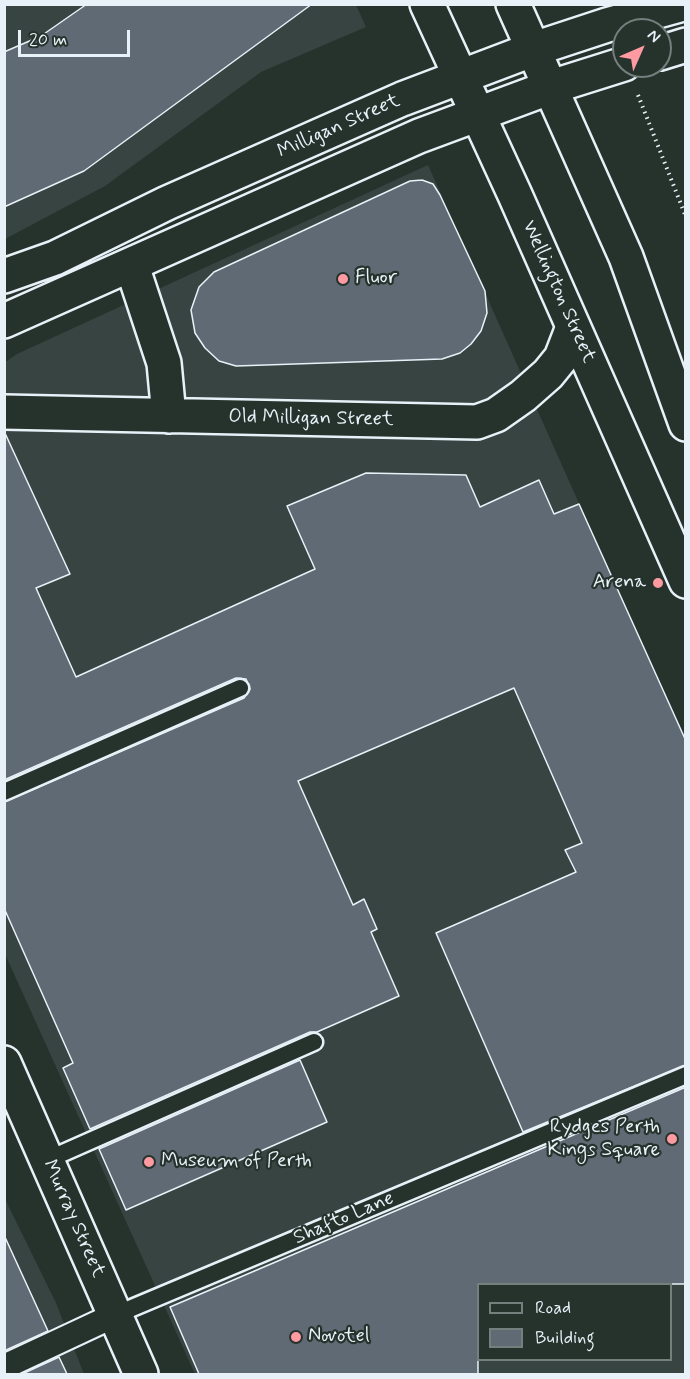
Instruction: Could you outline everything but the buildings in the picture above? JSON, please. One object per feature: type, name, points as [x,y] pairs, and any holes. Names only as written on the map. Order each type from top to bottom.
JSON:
[{"type":"main road","name":"Wellington Street","points":[[427,4],[686,580]]},
{"type":"main road","points":[[513,4],[626,257],[686,424]]},
{"type":"main road","name":"Milligan Street","points":[[4,276],[55,258],[167,203],[459,76],[607,25],[683,4]]},
{"type":"main road","name":"Milligan Street","points":[[4,321],[132,266],[419,136],[551,87],[612,78]]},
{"type":"main road","points":[[132,266],[164,363],[169,416]]},
{"type":"main road","name":"Old Milligan Street","points":[[4,412],[477,422],[496,415],[548,374],[561,358],[573,327]]},
{"type":"main road","name":"Murray Street","points":[[4,1063],[141,1374]]},
{"type":"street","name":"Shafto Lane","points":[[4,1367],[115,1315]]},
{"type":"lane","points":[[4,792],[240,688]]},
{"type":"lane","points":[[47,1160],[314,1042]]},
{"type":"lane","name":"Shafto Lane","points":[[115,1315],[686,1075]]},
{"type":"path","points":[[630,78],[686,217]]},
{"type":"shaded area","points":[[4,5],[356,5],[366,27],[261,72],[105,186],[5,239]]},
{"type":"shaded area","points":[[428,165],[685,741],[685,1374],[195,1374],[5,954],[4,363],[17,354]]},
{"type":"shaded area","points":[[4,1197],[56,1303],[84,1374],[5,1374]]},
{"type":"place","name":"Fluor","points":[[343,279]]},
{"type":"place","name":"Arena","points":[[658,583]]},
{"type":"place","name":"Rydges Perth Kings Square","points":[[672,1139]]},
{"type":"place","name":"Museum of Perth","points":[[149,1162]]},
{"type":"place","name":"Novotel","points":[[296,1337]]}]
